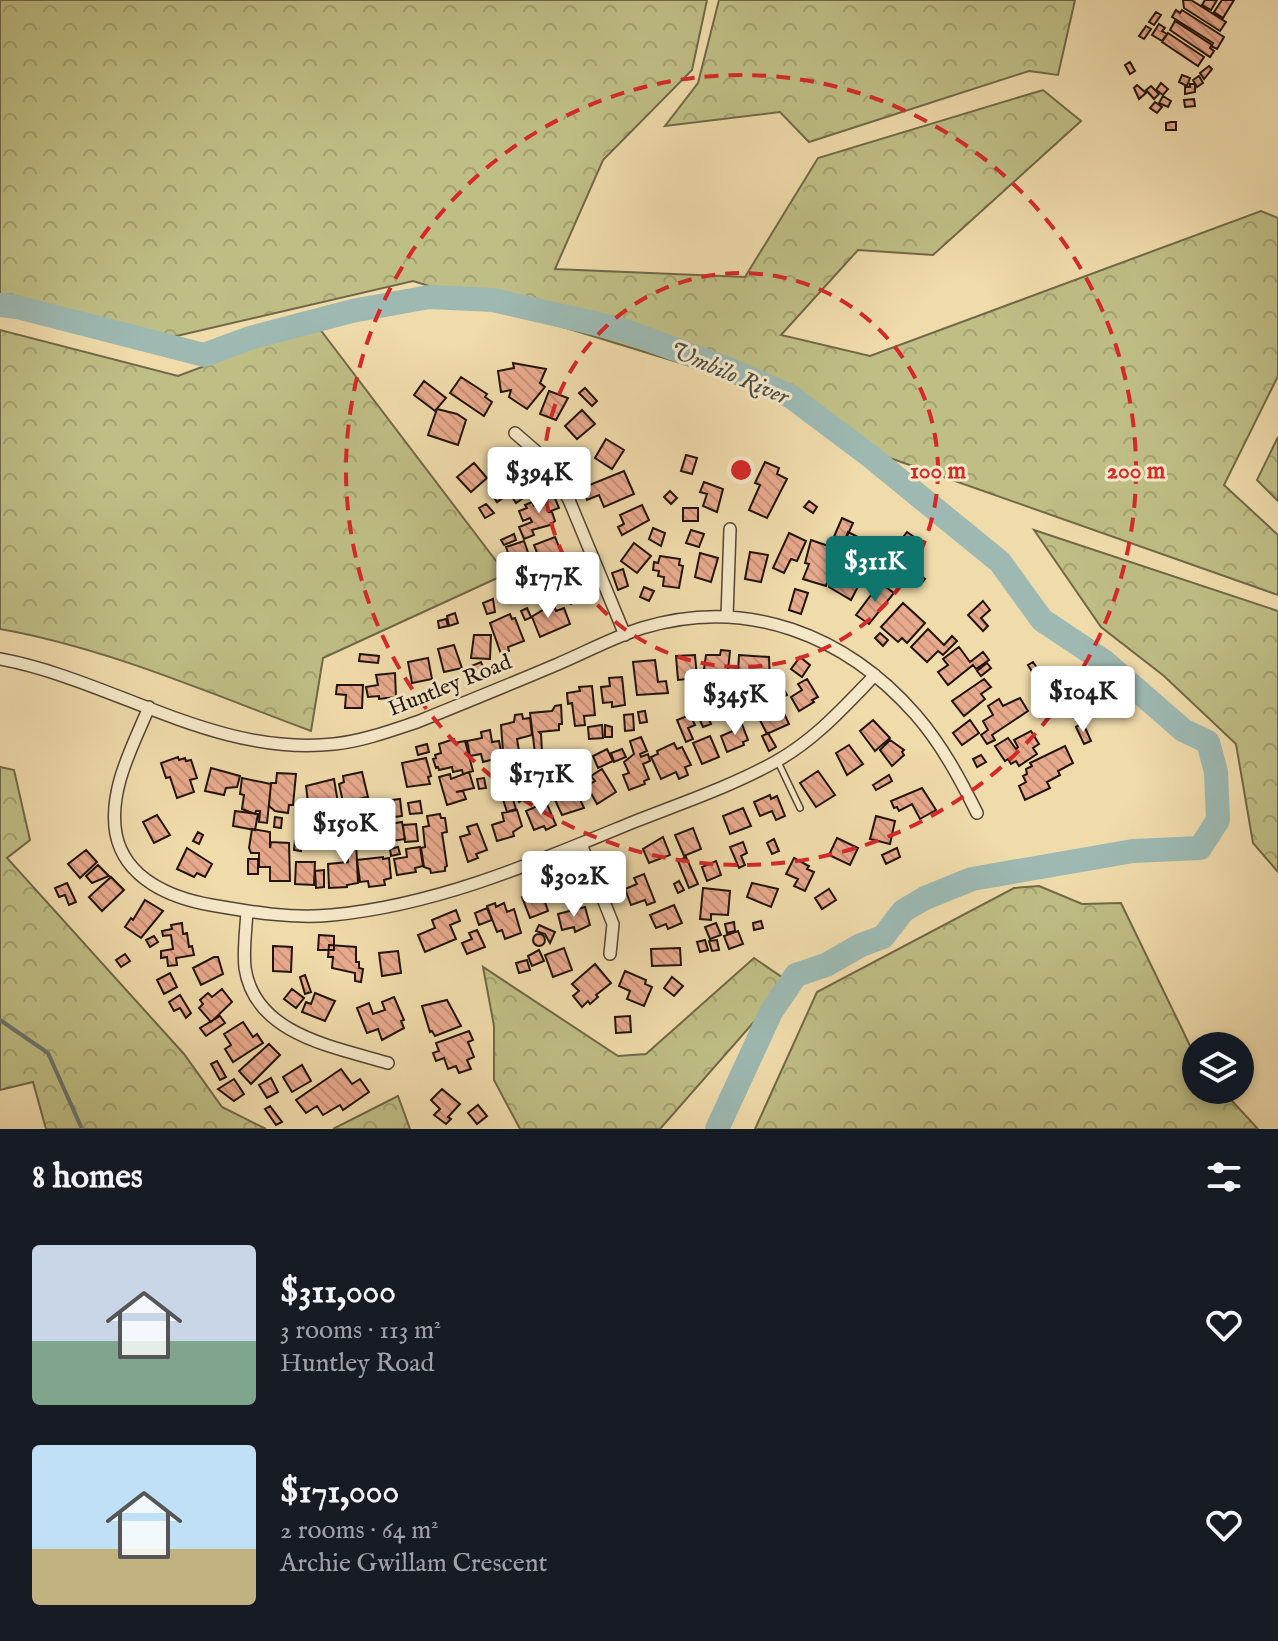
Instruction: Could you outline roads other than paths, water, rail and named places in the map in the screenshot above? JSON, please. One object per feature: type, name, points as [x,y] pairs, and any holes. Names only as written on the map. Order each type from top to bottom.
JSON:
[{"type":"street","points":[[515,433],[538,453],[563,491],[625,635]]},
{"type":"street","points":[[727,617],[730,529]]},
{"type":"street","name":"Huntley Road","points":[[0,659],[54,673],[235,738],[279,744],[333,744],[378,735],[417,722],[643,628],[682,620],[727,617],[762,621],[828,643],[856,659],[875,675],[936,741],[955,769],[977,813]]},
{"type":"street","points":[[149,707],[115,802],[117,836],[126,857],[138,873],[172,896],[247,911],[330,915],[416,901],[472,885],[759,771],[802,746],[875,675]]},
{"type":"street","points":[[581,844],[613,924],[610,954]]},
{"type":"street","points":[[247,911],[245,970],[250,984],[270,1015],[296,1034],[388,1063]]},
{"type":"lane","points":[[778,761],[800,808]]},
{"type":"waterway","name":"Umbilo River","points":[[0,305],[204,355],[250,338],[352,311],[429,297],[493,300],[623,330],[731,370],[790,396],[870,456],[1000,562],[1042,620],[1105,662],[1183,730],[1208,742],[1216,772],[1218,820],[1200,848],[1133,851],[972,879],[925,898],[903,911],[883,937],[861,945],[826,965],[796,975],[771,1012],[717,1129]]},
{"type":"waterway","points":[[0,1020],[48,1053],[82,1129]]}]
